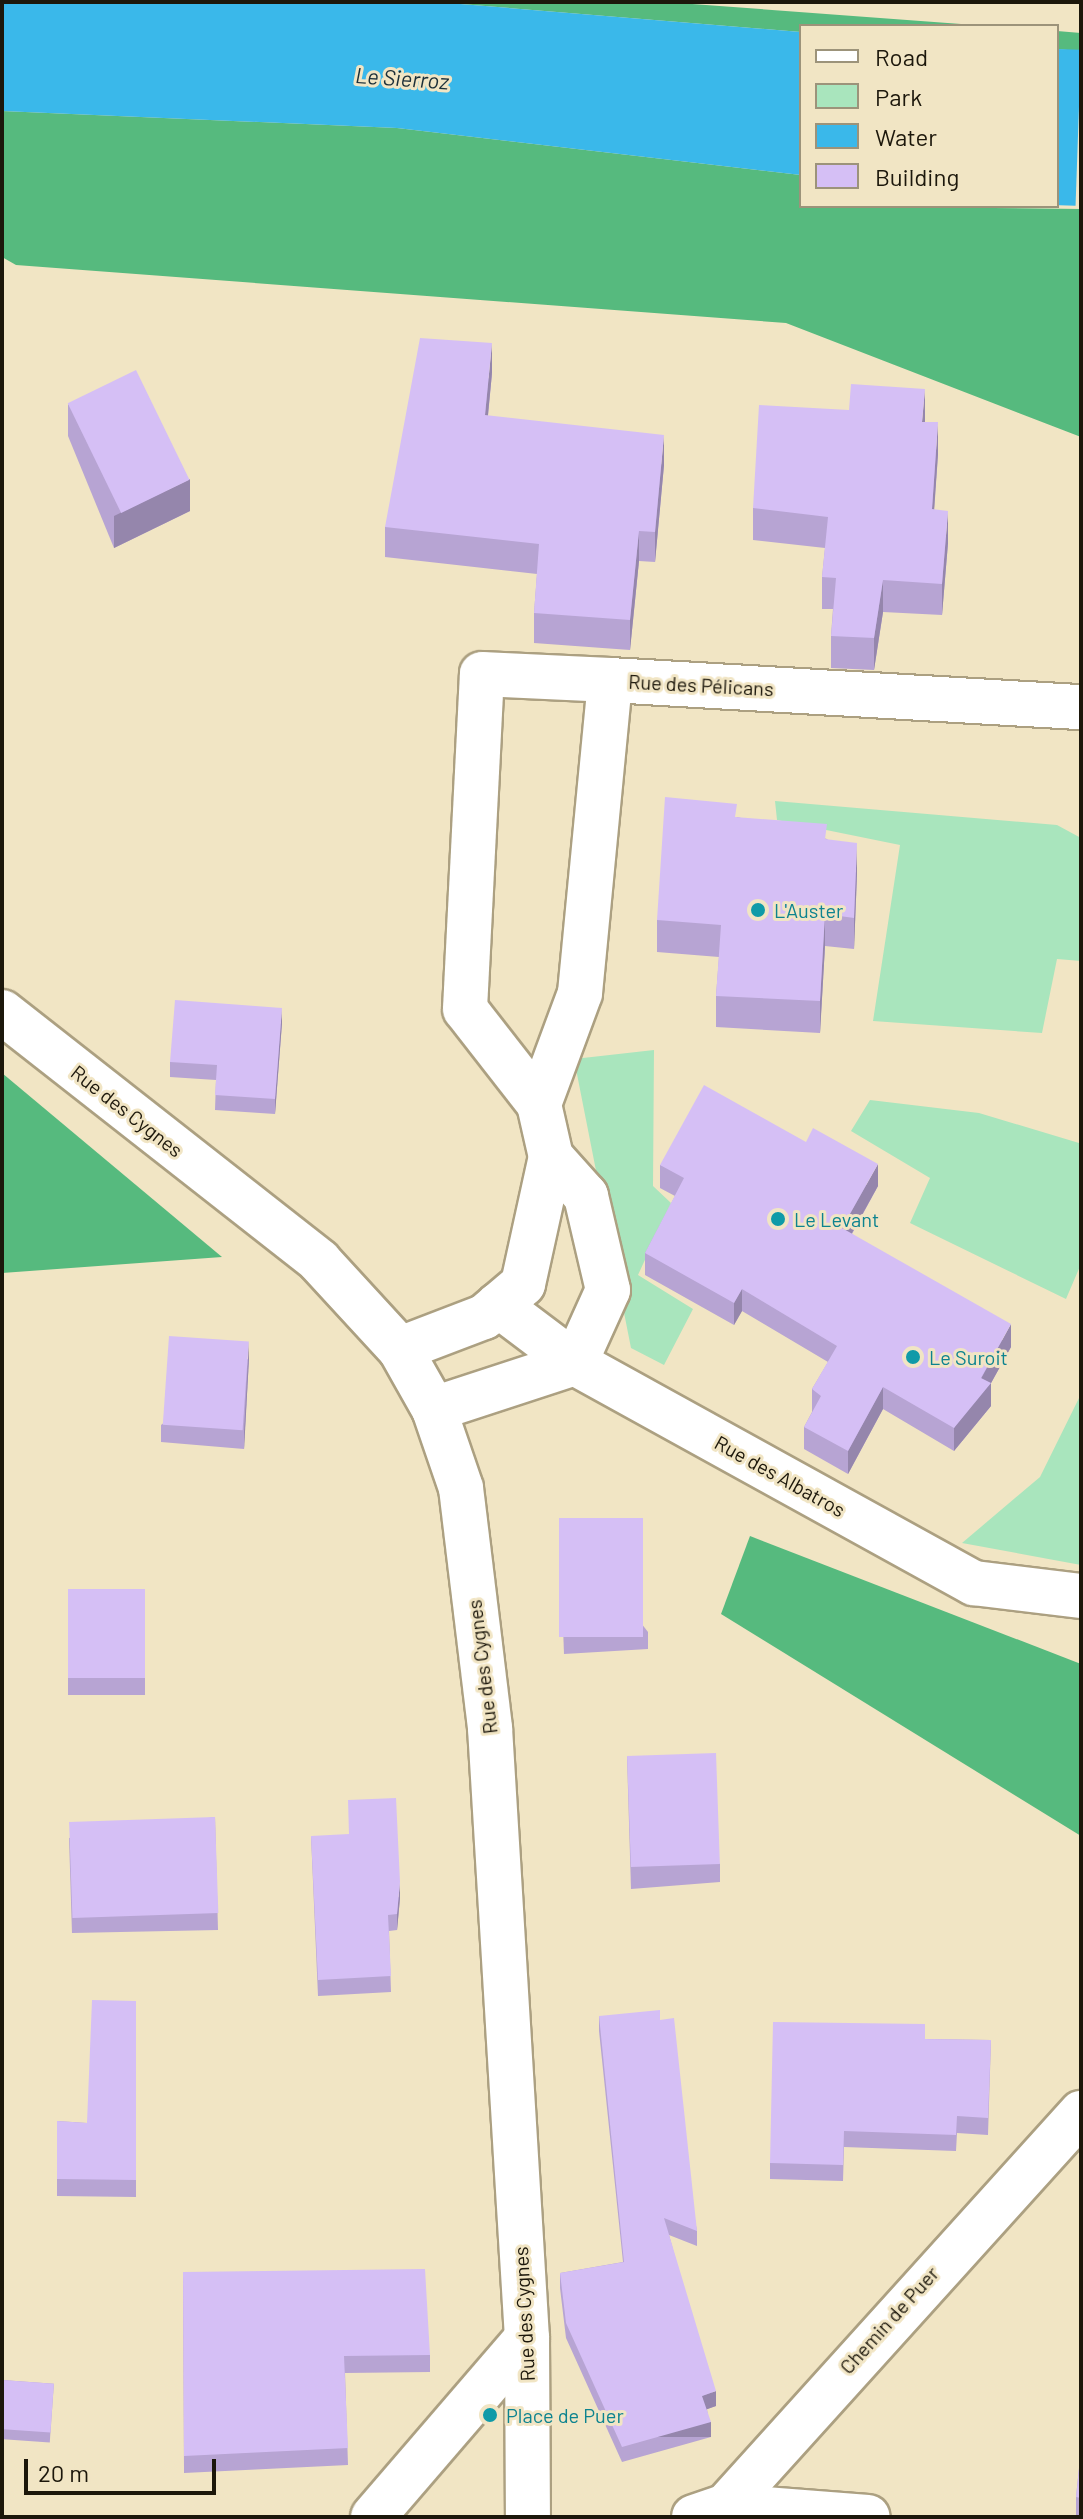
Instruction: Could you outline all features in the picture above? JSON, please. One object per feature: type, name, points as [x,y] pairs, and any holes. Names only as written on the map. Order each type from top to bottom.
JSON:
[{"type":"street","points":[[400,1349],[498,1305],[523,1284],[551,1157],[539,1104],[465,1009],[482,674],[610,680]]},
{"type":"street","name":"Rue des Pélicans","points":[[539,1104],[580,993],[610,680],[1081,707]]},
{"type":"street","name":"Rue des Cygnes","points":[[7,1019],[319,1261],[400,1349],[434,1409],[461,1488],[490,1728],[527,2338],[528,2517]]},
{"type":"street","points":[[434,1409],[575,1363],[608,1290],[586,1196],[551,1157]]},
{"type":"street","name":"Rue des Albatros","points":[[498,1305],[575,1363],[974,1583],[1081,1596]]},
{"type":"street","name":"Chemin de Puer","points":[[710,2512],[1081,2113]]},
{"type":"street","points":[[373,2517],[527,2338]]},
{"type":"street","points":[[710,2512],[868,2517]]},
{"type":"green space","points":[[436,2],[665,2],[961,24],[799,24],[799,32]]},
{"type":"green space","points":[[1059,31],[1081,33],[1079,51],[1059,49]]},
{"type":"green space","points":[[2,111],[397,128],[799,175],[799,208],[1081,209],[1081,437],[786,323],[16,265],[2,257]]},
{"type":"green space","points":[[775,801],[1057,825],[1081,838],[1081,961],[1057,959],[1042,1033],[873,1021],[900,845],[777,820]]},
{"type":"green space","points":[[654,1050],[653,1186],[671,1203],[638,1275],[693,1309],[664,1365],[631,1348],[574,1059]]},
{"type":"green space","points":[[2,1073],[222,1257],[2,1273]]},
{"type":"green space","points":[[870,1100],[979,1113],[1079,1143],[1081,1264],[1066,1299],[910,1223],[930,1178],[851,1131]]},
{"type":"green space","points":[[1081,1394],[1081,1565],[962,1543],[1040,1477]]},
{"type":"green space","points":[[750,1536],[1081,1664],[1081,1836],[721,1614]]},
{"type":"water","name":"Le Sierroz","points":[[2,2],[436,2],[799,32],[799,175],[397,128],[2,111]]},
{"type":"water","points":[[1059,49],[1081,50],[1076,206],[1059,205]]},
{"type":"building","points":[[420,338],[492,343],[485,415],[664,435],[655,532],[639,531],[630,620],[534,613],[539,544],[385,527]]},
{"type":"building","points":[[136,370],[189,480],[121,513],[68,403]]},
{"type":"building","points":[[851,384],[925,389],[922,422],[938,422],[932,509],[948,511],[942,584],[883,580],[874,638],[831,636],[836,578],[822,577],[828,517],[753,508],[759,405],[849,410]]},
{"type":"building","name":"L'Auster","points":[[665,797],[737,804],[735,817],[827,824],[825,839],[857,843],[854,918],[825,914],[820,1001],[716,996],[721,925],[657,920]]},
{"type":"building","points":[[175,1000],[282,1008],[275,1099],[215,1095],[217,1065],[170,1062]]},
{"type":"building","points":[[704,1085],[806,1142],[813,1128],[878,1164],[842,1228],[1011,1324],[981,1378],[991,1383],[954,1428],[883,1387],[848,1451],[804,1427],[821,1396],[812,1389],[837,1346],[742,1289],[734,1303],[645,1253],[684,1178],[660,1165]]},
{"type":"building","points":[[169,1336],[249,1342],[243,1430],[163,1425]]},
{"type":"building","points":[[559,1518],[643,1518],[643,1637],[559,1637]]},
{"type":"building","points":[[68,1589],[145,1589],[145,1678],[68,1678]]},
{"type":"building","points":[[716,1753],[720,1864],[631,1867],[627,1756]]},
{"type":"building","points":[[396,1798],[400,1882],[397,1914],[388,1915],[391,1976],[318,1980],[311,1836],[349,1834],[348,1800]]},
{"type":"building","points":[[215,1817],[218,1913],[72,1918],[69,1822]]},
{"type":"building","points":[[92,2000],[136,2001],[136,2180],[57,2179],[57,2121],[87,2123]]},
{"type":"building","points":[[660,2010],[660,2020],[674,2018],[697,2231],[664,2218],[716,2391],[702,2396],[711,2422],[622,2447],[566,2323],[560,2273],[624,2262],[599,2016]]},
{"type":"building","points":[[773,2022],[925,2024],[925,2039],[991,2040],[988,2118],[957,2116],[956,2135],[844,2131],[843,2165],[770,2163]]},
{"type":"building","points":[[425,2269],[430,2355],[344,2356],[348,2448],[184,2456],[183,2272]]},
{"type":"building","points":[[2,2380],[54,2384],[50,2433],[2,2429]]},
{"type":"building","points":[[1081,2449],[1081,2498],[1076,2497]]},
{"type":"place","name":"L'Auster","points":[[758,910]]},
{"type":"place","name":"Le Levant","points":[[778,1219]]},
{"type":"place","name":"Le Suroit","points":[[913,1357]]},
{"type":"place","name":"Place de Puer","points":[[490,2415]]}]
